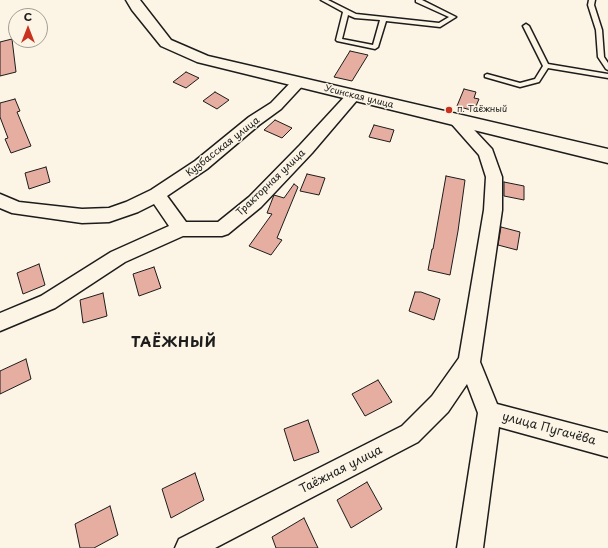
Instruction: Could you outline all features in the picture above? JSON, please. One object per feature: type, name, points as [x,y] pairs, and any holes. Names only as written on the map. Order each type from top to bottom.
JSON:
[{"type":"street","name":"Усинская улица","points":[[133,0],[166,43],[203,59],[608,156]]},
{"type":"street","name":"Кузбасская улица","points":[[0,201],[18,208],[82,216],[109,215],[157,195],[201,165],[254,121],[276,106],[299,82]]},
{"type":"street","name":"Тракторная улица","points":[[0,322],[48,302],[118,257],[181,230],[222,230],[255,202],[306,149],[353,96]]},
{"type":"street","name":"Таёжная улица","points":[[188,548],[410,434],[440,404],[469,362],[493,210],[494,177],[486,153],[457,121]]},
{"type":"street","points":[[157,195],[181,230]]},
{"type":"street","points":[[469,362],[489,413],[470,548]]},
{"type":"street","name":"улица Пугачёва","points":[[489,413],[608,445]]},
{"type":"lane","points":[[324,0],[355,16],[383,20],[440,25],[453,17],[419,2],[419,0]]},
{"type":"lane","points":[[592,0],[599,30],[601,57],[608,68]]},
{"type":"lane","points":[[346,12],[339,40],[375,47],[383,20]]},
{"type":"lane","points":[[526,26],[546,66]]},
{"type":"lane","points":[[487,76],[520,85],[537,81],[546,66]]},
{"type":"lane","points":[[546,66],[608,76]]},
{"type":"building","points":[[8,40],[8,48],[13,48],[16,72],[0,76],[0,42]]},
{"type":"building","points":[[350,51],[368,55],[352,81],[334,77]]},
{"type":"building","points":[[186,72],[199,78],[186,88],[173,82]]},
{"type":"building","points":[[464,89],[476,92],[474,98],[479,99],[474,111],[457,106]]},
{"type":"building","points":[[215,92],[229,100],[217,109],[203,101]]},
{"type":"building","points":[[15,99],[20,111],[17,112],[31,146],[11,153],[5,139],[8,138],[0,117],[0,103]]},
{"type":"building","points":[[275,120],[292,128],[282,138],[264,130]]},
{"type":"building","points":[[374,125],[394,130],[390,142],[369,137]]},
{"type":"building","points":[[46,167],[50,182],[29,189],[25,173]]},
{"type":"building","points":[[307,174],[325,178],[319,195],[300,191]]},
{"type":"building","points":[[446,176],[465,180],[450,275],[428,270]]},
{"type":"building","points":[[504,182],[524,186],[524,200],[504,196]]},
{"type":"building","points":[[294,184],[298,187],[277,238],[282,240],[271,255],[249,246],[272,214],[267,213],[274,195],[284,198]]},
{"type":"building","points":[[501,227],[520,232],[517,250],[498,245]]},
{"type":"building","points":[[39,264],[45,285],[23,294],[17,273]]},
{"type":"building","points":[[154,267],[161,288],[139,296],[133,274]]},
{"type":"building","points":[[415,292],[421,292],[440,299],[434,320],[409,311]]},
{"type":"building","points":[[103,293],[107,316],[83,323],[80,300]]},
{"type":"building","points":[[26,359],[31,379],[0,394],[0,371]]},
{"type":"building","points":[[378,380],[392,402],[365,416],[352,394]]},
{"type":"building","points":[[308,420],[319,452],[294,461],[284,429]]},
{"type":"building","points":[[195,473],[204,500],[171,518],[162,489]]},
{"type":"building","points":[[367,482],[382,509],[351,528],[337,500]]},
{"type":"building","points":[[110,506],[118,535],[94,548],[80,548],[75,524]]},
{"type":"building","points":[[304,518],[318,548],[276,548],[272,537]]},
{"type":"place","name":"п. Таёжный","points":[[449,110]]},
{"type":"district","name":"ТАЁЖНЫЙ","points":[[174,343]]}]
